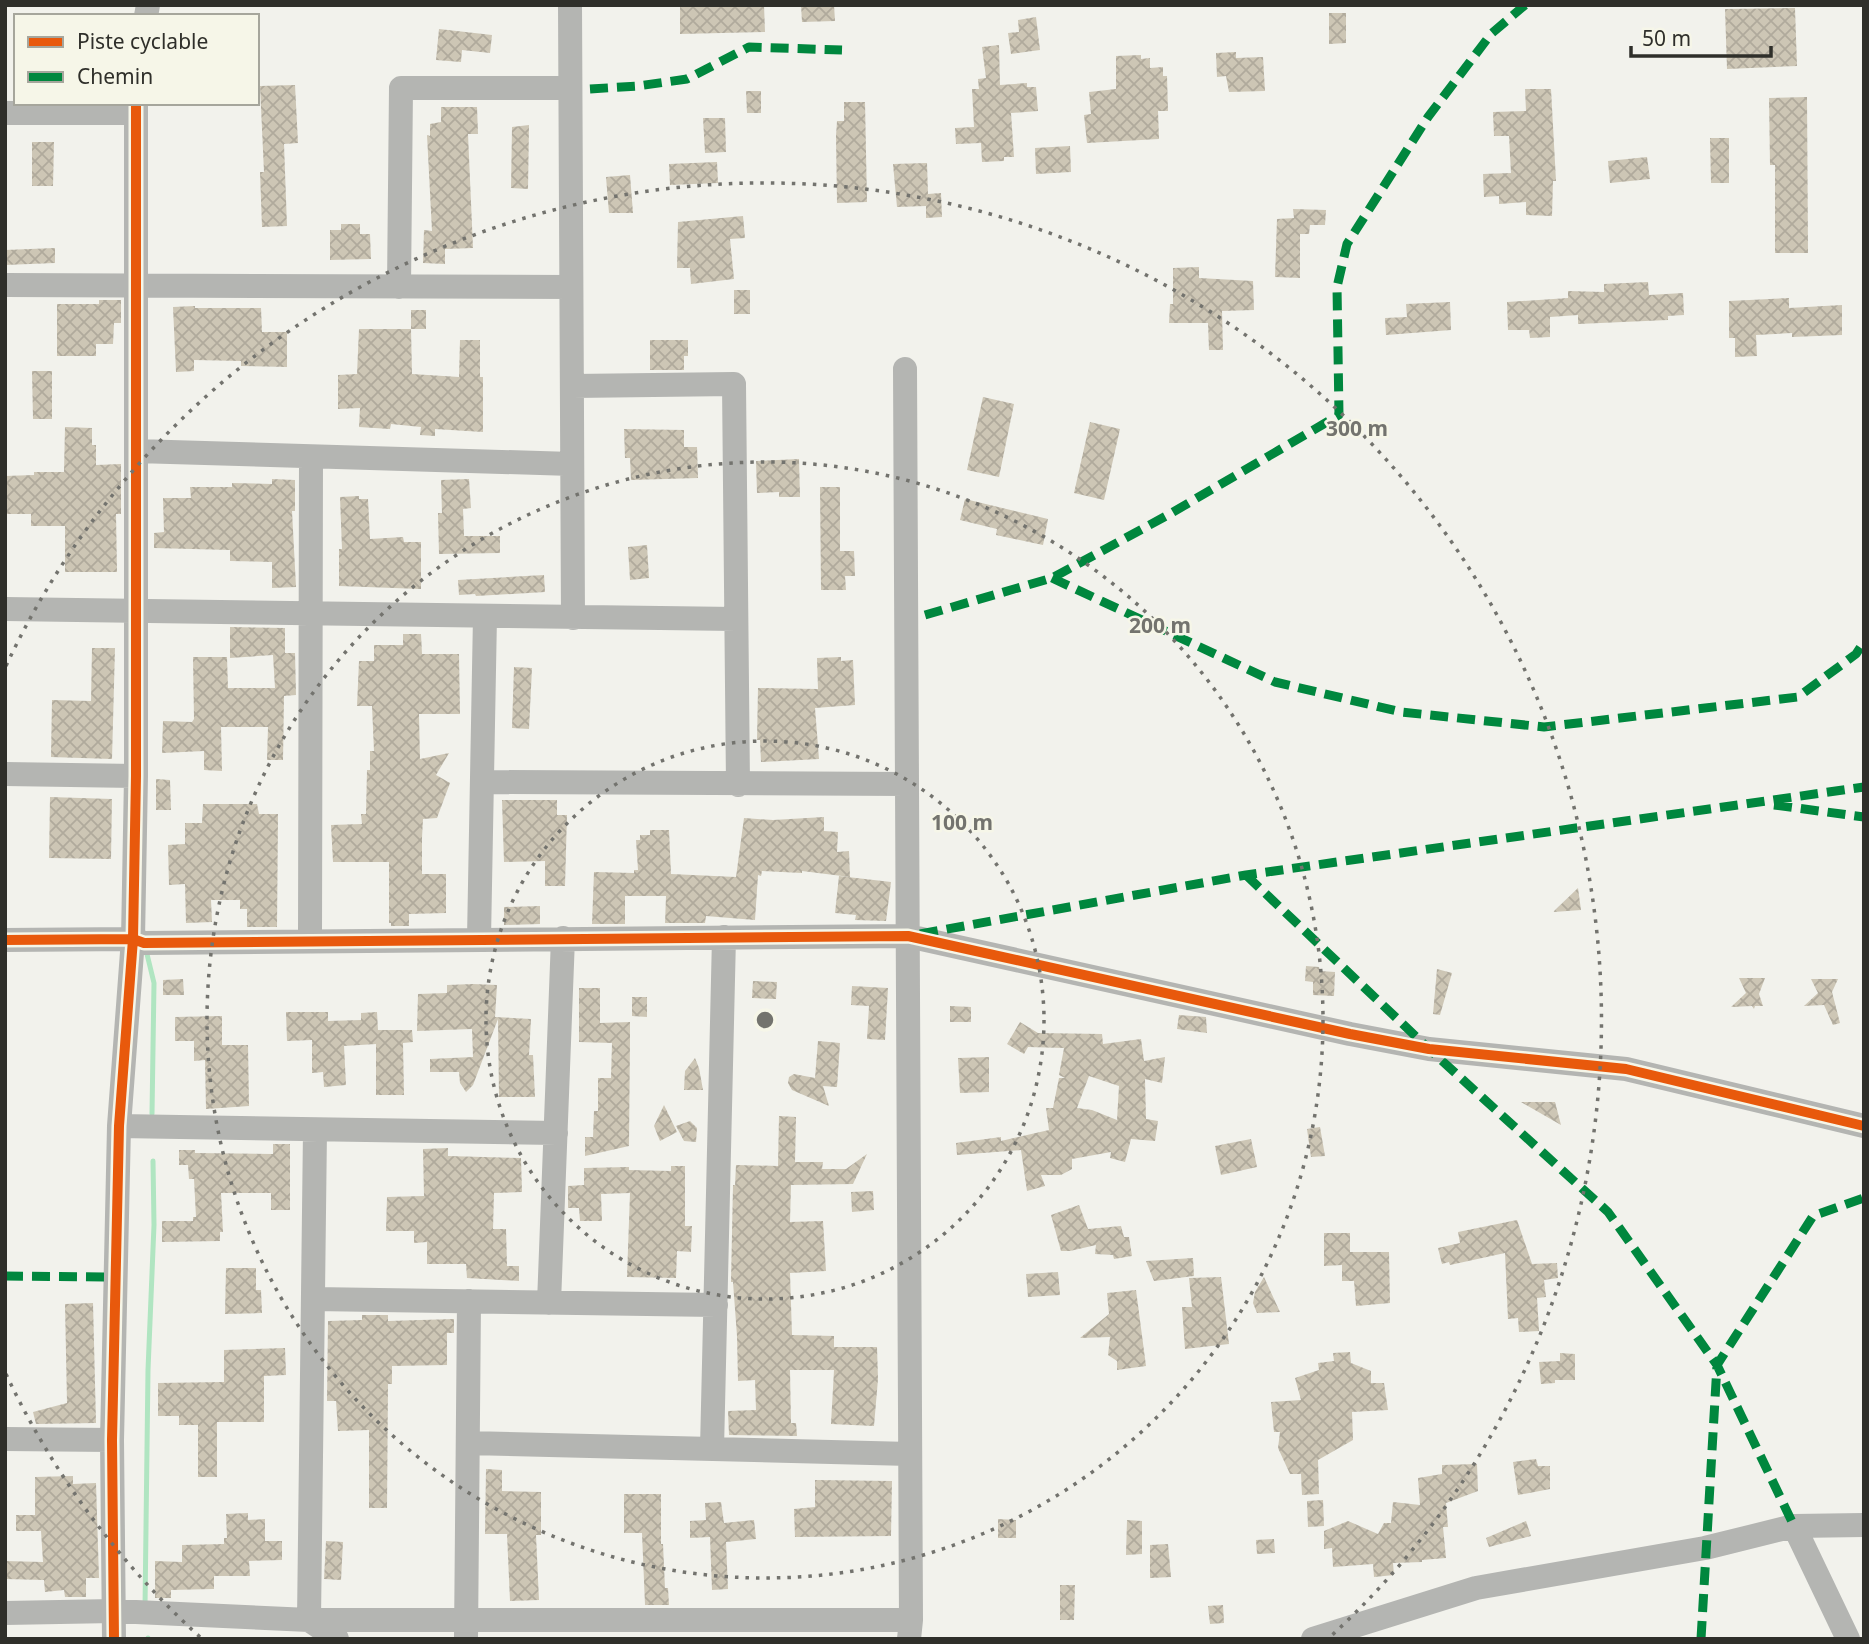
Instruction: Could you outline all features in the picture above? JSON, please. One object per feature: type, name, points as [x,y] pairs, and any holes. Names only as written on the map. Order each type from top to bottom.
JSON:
[{"type":"street","points":[[570,5],[573,618]]},
{"type":"street","points":[[399,287],[401,88],[570,88]]},
{"type":"street","points":[[5,113],[135,108],[138,610],[134,939],[119,1126],[112,1440],[114,1639]]},
{"type":"street","points":[[5,285],[571,288]]},
{"type":"street","points":[[5,1613],[114,1611],[466,1630],[910,1630],[905,369]]},
{"type":"street","points":[[573,386],[734,384],[738,785]]},
{"type":"street","points":[[136,451],[572,464]]},
{"type":"street","points":[[310,940],[311,457]]},
{"type":"street","points":[[5,609],[736,619]]},
{"type":"street","points":[[479,939],[485,617]]},
{"type":"street","points":[[5,775],[136,776]]},
{"type":"street","points":[[482,782],[907,784]]},
{"type":"street","points":[[5,940],[134,939],[144,943],[908,936],[1350,1034],[1429,1049],[1626,1069],[1864,1126]]},
{"type":"street","points":[[712,1449],[724,937]]},
{"type":"street","points":[[549,1303],[563,938]]},
{"type":"street","points":[[119,1126],[556,1133]]},
{"type":"street","points":[[310,1620],[315,1129]]},
{"type":"street","points":[[314,1299],[716,1305]]},
{"type":"street","points":[[466,1630],[469,1301]]},
{"type":"street","points":[[5,1440],[112,1440]]},
{"type":"street","points":[[469,1443],[911,1454]]},
{"type":"street","points":[[1313,1639],[1476,1588],[1705,1548],[1794,1526],[1864,1525]]},
{"type":"street","points":[[1794,1526],[1849,1639]]},
{"type":"street","points":[[310,1620],[337,1639]]},
{"type":"building","points":[[764,5],[765,32],[680,34],[680,7]]},
{"type":"building","points":[[801,5],[834,5],[835,21],[802,22]]},
{"type":"building","points":[[1795,8],[1797,66],[1727,69],[1725,9]]},
{"type":"building","points":[[1329,13],[1346,13],[1346,43],[1329,44]]},
{"type":"building","points":[[1036,17],[1040,50],[1011,54],[1008,33],[1019,32],[1018,20]]},
{"type":"building","points":[[439,29],[492,35],[490,53],[462,50],[461,62],[436,60]]},
{"type":"building","points":[[999,45],[1000,85],[1027,83],[1027,87],[1036,87],[1038,111],[1011,113],[1014,157],[1004,157],[1004,161],[982,162],[981,143],[956,144],[955,128],[974,127],[972,89],[979,89],[978,79],[986,78],[982,47]]},
{"type":"building","points":[[1236,52],[1236,58],[1263,57],[1265,91],[1229,92],[1226,76],[1217,77],[1216,53]]},
{"type":"building","points":[[1141,55],[1141,59],[1150,58],[1150,68],[1163,67],[1163,76],[1167,76],[1168,111],[1158,111],[1159,139],[1087,143],[1084,115],[1091,114],[1089,92],[1116,89],[1116,56]]},
{"type":"building","points":[[295,85],[298,143],[284,144],[287,226],[262,227],[260,172],[264,172],[260,86]]},
{"type":"building","points":[[1525,89],[1551,89],[1556,181],[1553,181],[1552,216],[1526,215],[1526,202],[1499,204],[1499,196],[1484,197],[1483,174],[1511,173],[1509,136],[1494,136],[1493,112],[1526,111]]},
{"type":"building","points":[[746,91],[761,91],[761,113],[747,113]]},
{"type":"building","points":[[1807,97],[1808,253],[1775,253],[1775,165],[1770,165],[1769,98]]},
{"type":"building","points":[[844,102],[865,102],[867,202],[837,203],[837,121],[844,121]]},
{"type":"building","points":[[441,107],[477,107],[478,134],[468,134],[473,248],[445,249],[445,264],[423,263],[424,230],[432,231],[427,135],[430,136],[430,124],[441,122]]},
{"type":"building","points":[[703,118],[725,118],[726,152],[705,153]]},
{"type":"building","points":[[529,125],[528,189],[511,188],[512,127]]},
{"type":"building","points":[[1710,138],[1729,138],[1729,183],[1711,183]]},
{"type":"building","points":[[32,142],[54,142],[53,186],[32,186]]},
{"type":"building","points":[[1070,146],[1071,172],[1036,174],[1035,148]]},
{"type":"building","points":[[1647,157],[1650,179],[1610,183],[1608,161]]},
{"type":"building","points":[[717,162],[718,183],[670,185],[669,164]]},
{"type":"building","points":[[927,163],[928,194],[941,193],[942,217],[926,218],[926,206],[897,207],[893,164]]},
{"type":"building","points":[[630,175],[633,213],[609,213],[606,177]]},
{"type":"building","points":[[1293,209],[1326,210],[1325,225],[1310,225],[1309,234],[1300,234],[1300,278],[1275,277],[1277,219],[1294,218]]},
{"type":"building","points":[[743,216],[745,238],[730,239],[734,279],[691,284],[690,268],[677,268],[678,222]]},
{"type":"building","points":[[341,224],[360,224],[360,234],[370,234],[371,259],[330,260],[330,230],[341,230]]},
{"type":"building","points":[[55,248],[55,263],[5,265],[5,250]]},
{"type":"building","points":[[1199,267],[1199,278],[1253,281],[1254,310],[1222,311],[1223,350],[1209,350],[1208,323],[1169,323],[1170,304],[1173,304],[1173,268]]},
{"type":"building","points":[[1648,282],[1649,295],[1683,293],[1684,315],[1668,316],[1668,320],[1578,324],[1578,315],[1550,317],[1550,337],[1530,338],[1529,330],[1508,330],[1507,302],[1568,298],[1568,291],[1604,292],[1604,284]]},
{"type":"building","points":[[734,290],[750,290],[750,314],[734,314]]},
{"type":"building","points":[[1789,298],[1789,308],[1842,305],[1842,335],[1756,335],[1757,356],[1735,357],[1735,338],[1729,338],[1729,301]]},
{"type":"building","points":[[99,300],[121,300],[121,323],[114,323],[113,344],[96,344],[96,356],[57,356],[57,304],[99,304]]},
{"type":"building","points":[[1450,302],[1451,330],[1386,335],[1385,318],[1407,317],[1406,304]]},
{"type":"building","points":[[173,307],[261,308],[262,332],[287,332],[287,367],[241,366],[241,361],[194,360],[194,371],[176,372]]},
{"type":"building","points":[[411,310],[426,310],[426,329],[411,329]]},
{"type":"building","points":[[359,329],[411,329],[412,374],[459,377],[460,340],[480,340],[483,432],[435,429],[435,436],[420,435],[421,427],[391,424],[390,429],[359,427],[360,408],[338,409],[338,375],[357,374]]},
{"type":"building","points":[[650,340],[688,340],[688,356],[684,356],[684,370],[650,370]]},
{"type":"building","points":[[32,371],[52,371],[52,419],[33,419]]},
{"type":"building","points":[[983,397],[1014,404],[999,477],[967,470]]},
{"type":"building","points":[[1090,422],[1120,429],[1104,500],[1074,493]]},
{"type":"building","points":[[65,427],[92,428],[92,445],[96,445],[96,465],[121,464],[121,514],[116,514],[117,572],[65,572],[65,526],[31,526],[31,514],[5,514],[5,476],[64,472]]},
{"type":"building","points":[[624,429],[684,430],[684,447],[697,447],[698,478],[631,480],[630,458],[625,458]]},
{"type":"building","points":[[799,459],[800,497],[779,497],[779,492],[757,493],[756,461]]},
{"type":"building","points":[[272,479],[295,480],[295,511],[292,511],[296,587],[272,588],[272,562],[230,561],[230,550],[154,548],[154,533],[164,532],[163,498],[191,498],[190,487],[232,487],[232,483],[272,484]]},
{"type":"building","points":[[469,479],[471,508],[463,509],[464,536],[500,536],[500,553],[439,554],[438,513],[442,513],[441,480]]},
{"type":"building","points":[[820,487],[840,487],[840,551],[854,551],[855,576],[845,576],[846,590],[821,590]]},
{"type":"building","points":[[359,496],[359,499],[368,499],[370,539],[403,537],[404,542],[421,542],[421,589],[339,586],[339,549],[342,549],[340,497]]},
{"type":"building","points":[[965,499],[1048,519],[1043,545],[996,535],[997,529],[960,520]]},
{"type":"building","points":[[647,545],[649,578],[630,580],[628,547]]},
{"type":"building","points":[[544,575],[545,592],[459,595],[458,580]]},
{"type":"building","points":[[230,627],[285,628],[285,653],[295,653],[296,695],[284,696],[283,760],[267,760],[268,727],[221,727],[222,771],[204,770],[204,751],[162,753],[163,721],[192,722],[194,719],[193,657],[227,657],[228,688],[275,688],[273,655],[230,658]]},
{"type":"building","points":[[403,634],[421,634],[422,654],[459,654],[460,714],[419,714],[420,759],[449,753],[436,775],[450,783],[437,818],[423,819],[422,838],[422,874],[446,874],[446,913],[409,914],[409,926],[391,926],[389,862],[333,862],[331,825],[362,824],[361,814],[366,814],[367,770],[370,770],[370,751],[374,751],[372,706],[357,706],[359,661],[374,661],[374,645],[403,645]]},
{"type":"building","points":[[92,648],[115,648],[112,759],[51,757],[52,700],[91,701]]},
{"type":"building","points":[[841,657],[841,661],[853,660],[855,705],[815,708],[819,759],[761,762],[760,740],[757,740],[758,688],[818,689],[817,658]]},
{"type":"building","points":[[514,667],[532,668],[529,729],[512,728]]},
{"type":"building","points":[[156,779],[170,780],[171,810],[156,810]]},
{"type":"building","points":[[50,797],[112,799],[111,859],[49,858]]},
{"type":"building","points":[[502,800],[557,800],[557,815],[567,815],[565,886],[545,886],[545,861],[504,862]]},
{"type":"building","points":[[203,804],[257,804],[259,814],[278,814],[277,927],[247,927],[247,909],[240,909],[240,900],[211,900],[212,922],[186,923],[185,884],[169,885],[168,845],[185,844],[185,823],[202,823]]},
{"type":"building","points":[[824,817],[824,831],[838,832],[837,852],[849,851],[850,877],[802,871],[762,871],[761,876],[758,875],[755,920],[706,916],[705,923],[665,923],[666,896],[625,896],[625,924],[592,924],[594,872],[634,873],[634,870],[638,870],[636,840],[640,840],[640,835],[650,835],[650,830],[669,830],[671,874],[736,877],[744,818],[773,820]]},
{"type":"building","points":[[839,876],[891,882],[886,921],[855,920],[856,915],[835,913]]},
{"type":"building","points":[[1578,888],[1581,910],[1553,912]]},
{"type":"building","points":[[540,906],[540,924],[504,925],[504,907]]},
{"type":"building","points":[[1306,966],[1335,972],[1334,996],[1313,995],[1313,982],[1305,981]]},
{"type":"building","points":[[1437,969],[1452,973],[1440,1015],[1433,1014]]},
{"type":"building","points":[[1739,978],[1765,978],[1759,994],[1763,1006],[1755,1006],[1754,1009],[1752,1006],[1731,1007],[1746,993]]},
{"type":"building","points":[[183,979],[184,995],[163,995],[163,980]]},
{"type":"building","points":[[1811,979],[1838,979],[1832,992],[1840,1023],[1833,1025],[1824,1005],[1804,1006],[1818,993]]},
{"type":"building","points":[[753,981],[777,982],[776,999],[752,998]]},
{"type":"building","points":[[447,985],[497,985],[495,1017],[531,1019],[529,1055],[533,1055],[535,1097],[499,1097],[498,1019],[473,1085],[466,1092],[460,1083],[459,1072],[430,1072],[430,1059],[473,1057],[472,1029],[417,1031],[418,994],[447,993]]},
{"type":"building","points":[[852,986],[888,988],[885,1040],[867,1039],[869,1006],[851,1005]]},
{"type":"building","points":[[579,988],[600,988],[600,1023],[630,1022],[629,1146],[585,1156],[585,1137],[593,1137],[594,1111],[598,1111],[598,1078],[611,1078],[612,1043],[579,1042]]},
{"type":"building","points":[[632,997],[647,997],[647,1017],[632,1016]]},
{"type":"building","points":[[950,1006],[971,1007],[971,1022],[950,1022]]},
{"type":"building","points":[[286,1012],[328,1012],[328,1021],[361,1020],[361,1013],[377,1012],[378,1030],[412,1030],[413,1042],[403,1043],[404,1095],[376,1095],[376,1044],[344,1046],[346,1085],[324,1087],[323,1072],[312,1073],[312,1040],[287,1041]]},
{"type":"building","points":[[1179,1015],[1206,1017],[1207,1033],[1177,1029]]},
{"type":"building","points":[[222,1016],[222,1045],[248,1045],[249,1106],[206,1109],[205,1060],[194,1061],[194,1041],[175,1041],[175,1017]]},
{"type":"building","points":[[1020,1022],[1038,1033],[1102,1034],[1103,1044],[1141,1039],[1144,1061],[1165,1057],[1162,1083],[1145,1079],[1146,1119],[1158,1121],[1155,1141],[1131,1139],[1125,1162],[1110,1158],[1111,1152],[1072,1159],[1072,1169],[1061,1175],[1041,1175],[1045,1186],[1027,1191],[1021,1150],[957,1155],[956,1143],[1001,1137],[1001,1141],[1049,1130],[1046,1108],[1053,1108],[1059,1078],[1065,1078],[1059,1075],[1064,1048],[1028,1047],[1024,1054],[1007,1044]],"holes":[[[1089,1076],[1119,1086],[1117,1120],[1092,1110],[1077,1108]]]},
{"type":"building","points":[[818,1041],[840,1043],[837,1087],[823,1086],[829,1106],[792,1090],[788,1083],[789,1077],[794,1074],[815,1078]]},
{"type":"building","points":[[989,1057],[989,1092],[960,1093],[958,1058]]},
{"type":"building","points":[[695,1058],[703,1090],[684,1090],[685,1071]]},
{"type":"building","points":[[1521,1102],[1555,1102],[1561,1125]]},
{"type":"building","points":[[664,1105],[677,1132],[660,1141],[654,1126]]},
{"type":"building","points":[[779,1116],[796,1117],[795,1162],[823,1162],[822,1169],[846,1169],[867,1154],[853,1184],[791,1185],[790,1222],[823,1221],[826,1271],[790,1273],[792,1335],[834,1336],[834,1347],[877,1347],[878,1379],[874,1426],[831,1424],[834,1370],[790,1370],[791,1423],[796,1423],[797,1436],[729,1435],[728,1411],[756,1410],[755,1380],[738,1381],[737,1336],[731,1282],[733,1185],[736,1165],[778,1166]]},
{"type":"building","points":[[690,1121],[697,1128],[696,1142],[684,1141],[676,1126]]},
{"type":"building","points":[[1320,1127],[1325,1156],[1311,1157],[1307,1129]]},
{"type":"building","points":[[1251,1139],[1257,1167],[1221,1175],[1215,1146]]},
{"type":"building","points":[[273,1144],[290,1144],[290,1210],[271,1210],[271,1193],[221,1193],[223,1232],[220,1232],[220,1241],[162,1242],[162,1221],[193,1221],[193,1217],[196,1217],[194,1179],[189,1179],[188,1165],[179,1165],[179,1150],[195,1150],[195,1153],[273,1154]]},
{"type":"building","points":[[448,1148],[448,1156],[521,1158],[522,1192],[494,1193],[493,1229],[506,1229],[507,1266],[519,1266],[519,1281],[467,1278],[466,1264],[427,1264],[427,1242],[414,1243],[414,1231],[386,1231],[387,1197],[424,1196],[423,1149]]},
{"type":"building","points":[[671,1166],[685,1166],[685,1226],[692,1226],[691,1252],[677,1251],[676,1278],[627,1277],[630,1193],[601,1194],[602,1221],[580,1221],[579,1208],[568,1208],[568,1186],[584,1185],[584,1168],[629,1167],[629,1170],[671,1171]]},
{"type":"building","points":[[873,1191],[874,1210],[852,1212],[851,1192]]},
{"type":"building","points":[[1079,1205],[1088,1229],[1121,1226],[1124,1237],[1129,1237],[1132,1256],[1114,1259],[1113,1255],[1095,1254],[1096,1245],[1061,1251],[1051,1215]]},
{"type":"building","points":[[1517,1220],[1532,1264],[1557,1263],[1558,1278],[1544,1280],[1546,1297],[1537,1298],[1539,1331],[1519,1332],[1518,1318],[1508,1319],[1505,1253],[1450,1265],[1449,1262],[1442,1264],[1438,1248],[1460,1243],[1458,1232]]},
{"type":"building","points":[[1324,1233],[1350,1233],[1350,1252],[1389,1252],[1390,1303],[1356,1306],[1354,1281],[1342,1281],[1342,1265],[1324,1266]]},
{"type":"building","points":[[1193,1258],[1194,1276],[1154,1281],[1146,1261]]},
{"type":"building","points":[[226,1268],[256,1268],[256,1290],[261,1290],[262,1313],[225,1314]]},
{"type":"building","points":[[1058,1272],[1060,1295],[1028,1297],[1026,1274]]},
{"type":"building","points":[[1221,1277],[1229,1344],[1185,1349],[1182,1307],[1192,1307],[1189,1278]]},
{"type":"building","points":[[1264,1277],[1280,1312],[1257,1313],[1253,1303],[1255,1292]]},
{"type":"building","points":[[1136,1290],[1146,1366],[1117,1370],[1117,1361],[1108,1355],[1110,1337],[1080,1338],[1109,1314],[1107,1293]]},
{"type":"building","points":[[93,1303],[96,1423],[36,1424],[33,1412],[67,1403],[65,1304]]},
{"type":"building","points":[[362,1315],[388,1315],[388,1321],[454,1319],[454,1333],[447,1333],[447,1365],[392,1366],[392,1384],[388,1384],[387,1508],[369,1508],[369,1430],[338,1431],[336,1401],[327,1401],[328,1321],[362,1320]]},
{"type":"building","points":[[285,1348],[286,1375],[264,1376],[264,1422],[217,1422],[217,1477],[198,1477],[198,1425],[179,1425],[179,1416],[158,1416],[158,1383],[224,1382],[224,1350]]},
{"type":"building","points":[[1350,1352],[1351,1363],[1371,1371],[1371,1383],[1384,1383],[1388,1410],[1352,1412],[1353,1440],[1318,1460],[1319,1494],[1302,1495],[1301,1474],[1290,1474],[1278,1448],[1280,1432],[1274,1432],[1271,1402],[1301,1400],[1295,1378],[1319,1370],[1318,1363],[1334,1361],[1333,1353]]},
{"type":"building","points":[[1560,1353],[1575,1354],[1575,1380],[1555,1380],[1555,1383],[1541,1384],[1539,1362],[1560,1361]]},
{"type":"building","points":[[1536,1459],[1538,1466],[1550,1466],[1550,1489],[1518,1495],[1513,1462]]},
{"type":"building","points":[[1477,1464],[1478,1491],[1446,1503],[1448,1527],[1443,1527],[1446,1558],[1393,1563],[1394,1575],[1374,1577],[1373,1564],[1333,1567],[1332,1548],[1324,1549],[1324,1531],[1348,1521],[1378,1534],[1384,1523],[1391,1523],[1393,1502],[1420,1505],[1418,1478],[1442,1474],[1442,1465]]},
{"type":"building","points":[[486,1469],[502,1470],[502,1491],[541,1492],[541,1535],[536,1535],[539,1600],[510,1601],[507,1534],[485,1534]]},
{"type":"building","points":[[73,1476],[73,1484],[96,1483],[99,1578],[86,1578],[86,1597],[65,1597],[64,1590],[45,1592],[44,1580],[5,1579],[5,1561],[43,1562],[41,1531],[16,1531],[16,1515],[35,1515],[35,1477]]},
{"type":"building","points":[[815,1480],[892,1481],[891,1536],[795,1537],[794,1509],[815,1507]]},
{"type":"building","points":[[624,1494],[661,1494],[661,1544],[669,1605],[645,1605],[642,1533],[624,1533]]},
{"type":"building","points":[[1323,1500],[1324,1526],[1308,1527],[1307,1501]]},
{"type":"building","points":[[721,1502],[724,1523],[754,1520],[756,1539],[726,1542],[728,1589],[712,1590],[710,1537],[690,1538],[690,1521],[706,1520],[705,1503]]},
{"type":"building","points":[[248,1513],[248,1520],[265,1519],[265,1541],[282,1541],[282,1560],[249,1561],[250,1576],[214,1576],[214,1589],[171,1590],[171,1598],[155,1598],[155,1561],[182,1562],[182,1545],[224,1544],[224,1538],[227,1538],[226,1514]]},
{"type":"building","points":[[998,1519],[1016,1520],[1016,1538],[998,1538]]},
{"type":"building","points":[[1127,1520],[1142,1521],[1142,1554],[1126,1555]]},
{"type":"building","points":[[1526,1521],[1531,1536],[1489,1547],[1486,1538]]},
{"type":"building","points":[[1274,1539],[1275,1553],[1257,1554],[1256,1540]]},
{"type":"building","points":[[326,1541],[343,1542],[341,1580],[324,1579]]},
{"type":"building","points":[[1168,1544],[1171,1577],[1150,1578],[1150,1545]]},
{"type":"building","points":[[1060,1585],[1075,1585],[1074,1620],[1060,1620]]},
{"type":"building","points":[[1223,1605],[1224,1623],[1210,1624],[1208,1606]]},
{"type":"waterway","points":[[146,950],[154,983],[152,1114]]},
{"type":"waterway","points":[[145,1607],[148,1370],[154,1225],[153,1161]]},
{"type":"marked path","points":[[925,615],[1052,578],[1168,515],[1339,415],[1337,287],[1347,244],[1428,117],[1491,34],[1525,5]]},
{"type":"marked path","points":[[590,89],[687,79],[749,47],[842,50]]},
{"type":"marked path","points":[[1052,578],[1275,682],[1401,712],[1544,727],[1798,697],[1856,654],[1864,642]]},
{"type":"marked path","points":[[920,934],[1246,875],[1864,787]]},
{"type":"marked path","points":[[1774,805],[1864,817]]},
{"type":"marked path","points":[[1246,875],[1429,1049],[1608,1212],[1717,1365],[1794,1526]]},
{"type":"marked path","points":[[1701,1639],[1717,1365],[1813,1216],[1864,1198]]},
{"type":"marked path","points":[[5,1276],[117,1277]]},
{"type":"cycle path","points":[[114,1639],[112,1440],[119,1126],[133,939],[136,776],[136,105]]},
{"type":"cycle path","points":[[5,940],[133,939],[144,943],[908,936],[1350,1034],[1429,1049],[1626,1069],[1864,1126]]}]
